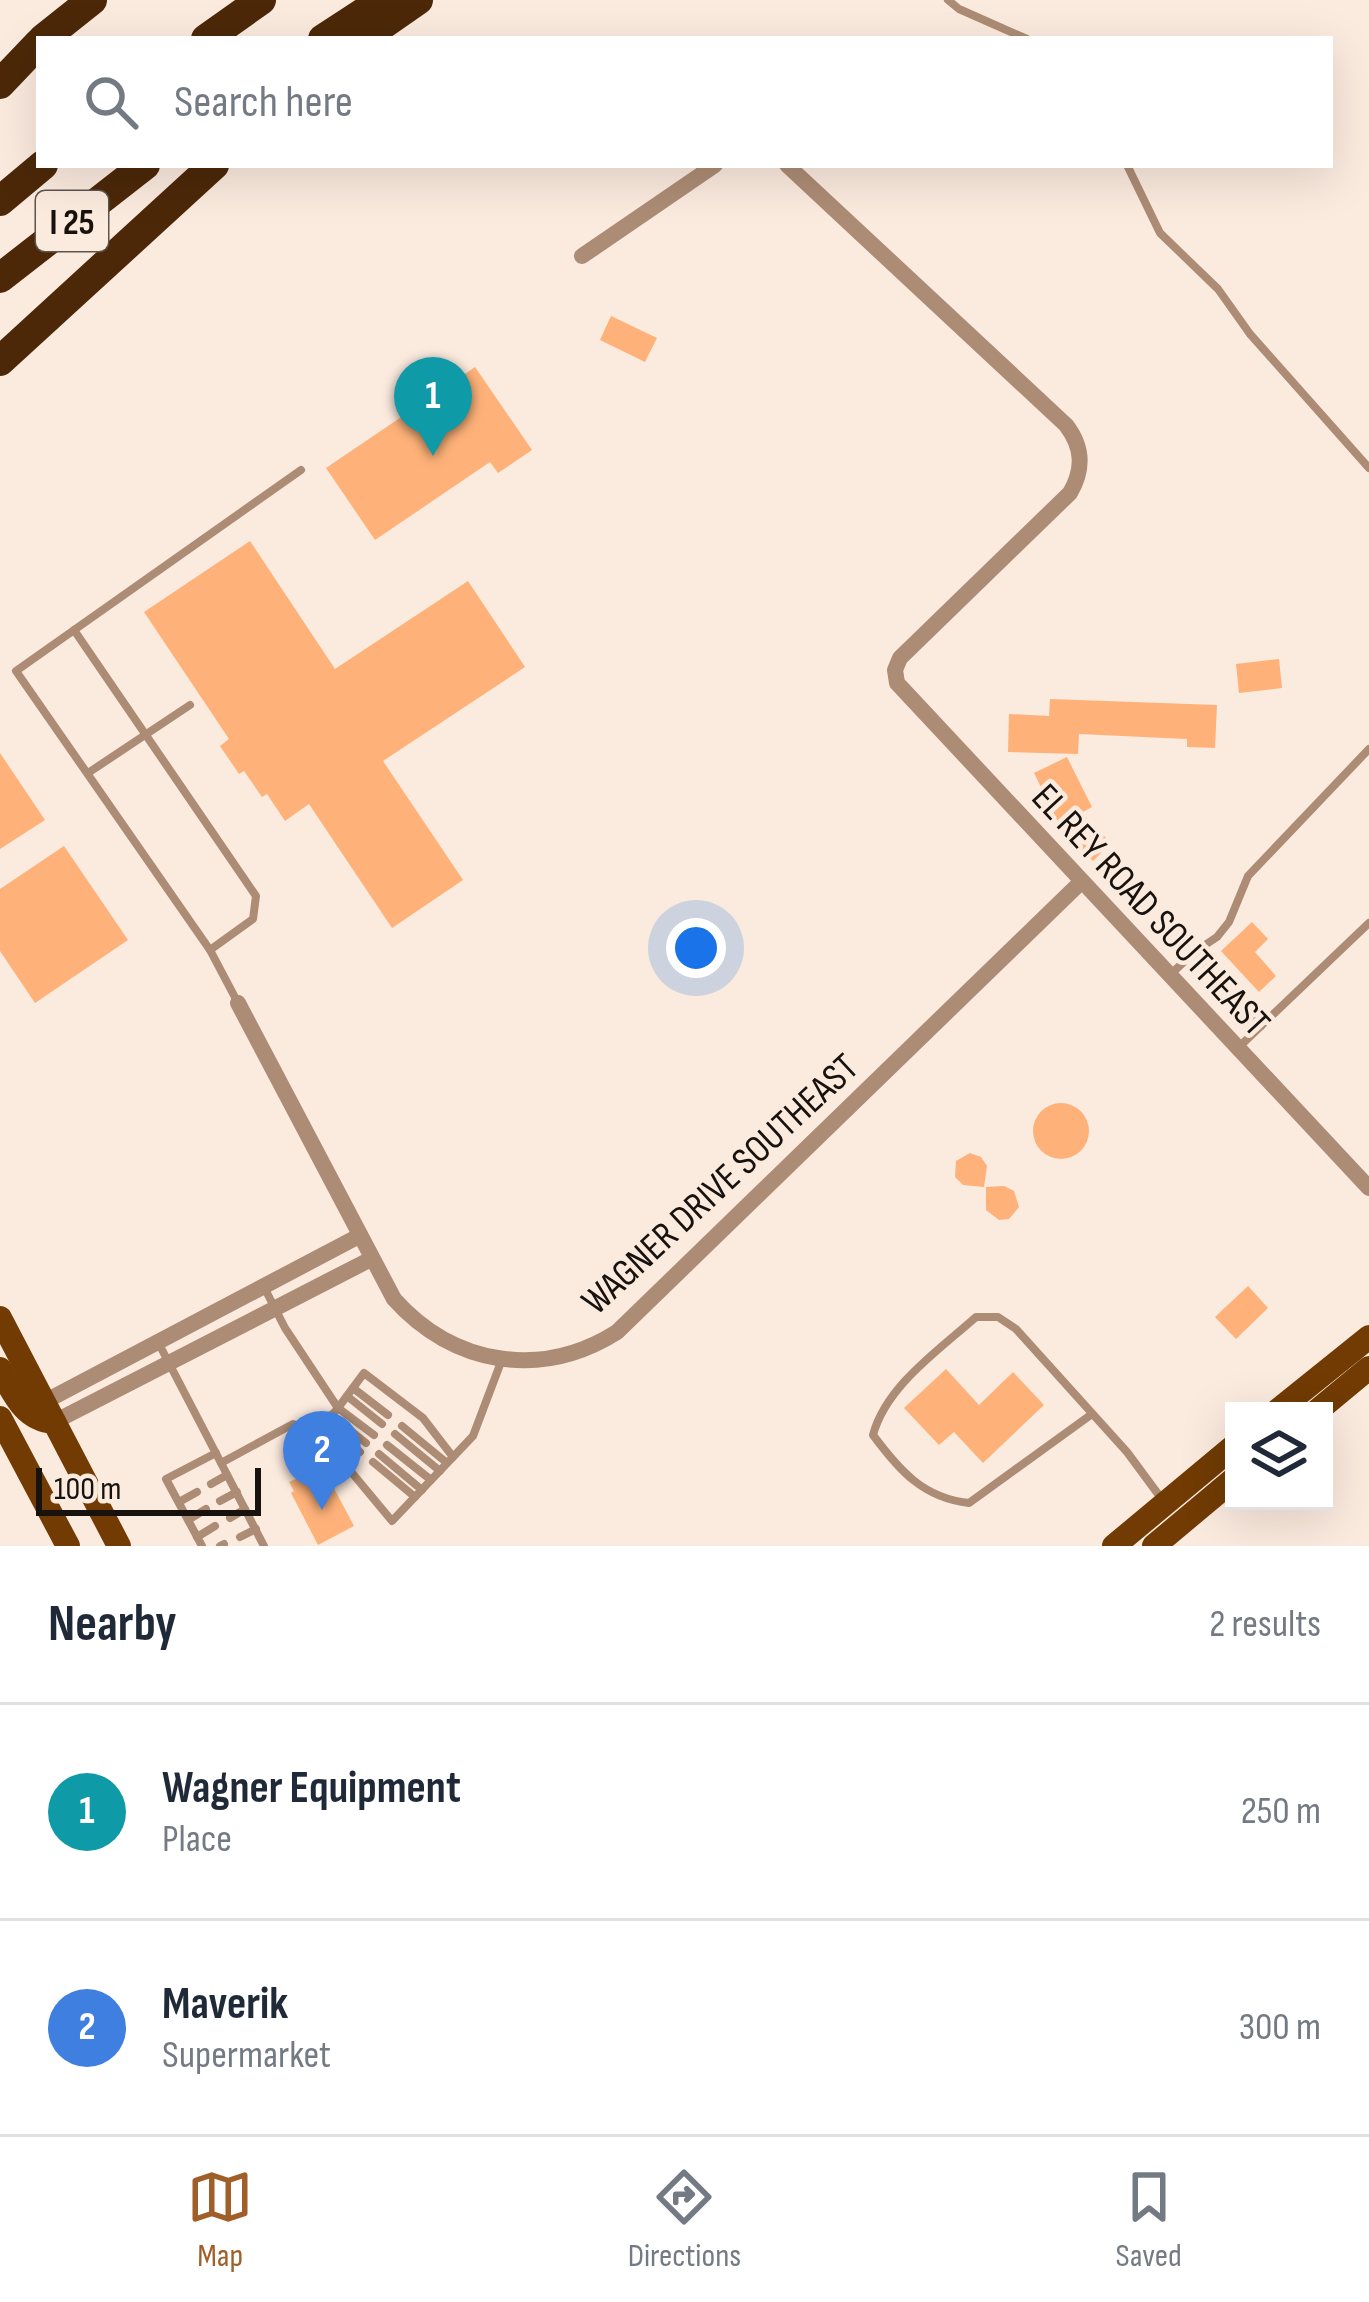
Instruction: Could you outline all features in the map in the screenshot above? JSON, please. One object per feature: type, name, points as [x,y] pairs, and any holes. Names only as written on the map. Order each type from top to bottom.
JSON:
[{"type":"highway","points":[[47,36],[92,0]]},
{"type":"highway","points":[[210,36],[261,0]]},
{"type":"highway","points":[[328,36],[382,0]]},
{"type":"highway","points":[[366,36],[418,0]]},
{"type":"highway","points":[[0,84],[36,46]]},
{"type":"highway","name":"I 25","points":[[0,201],[39,168]]},
{"type":"highway","name":"I 25","points":[[0,278],[141,168]]},
{"type":"highway","points":[[0,361],[211,168]]},
{"type":"main road","points":[[0,1318],[119,1546]]},
{"type":"main road","points":[[1288,1402],[1369,1337]]},
{"type":"main road","points":[[1328,1402],[1369,1368]]},
{"type":"main road","points":[[0,1369],[28,1413],[40,1421],[49,1412]]},
{"type":"main road","points":[[0,1418],[68,1546]]},
{"type":"main road","points":[[1114,1546],[1225,1453]]},
{"type":"main road","points":[[1154,1546],[1225,1487]]},
{"type":"street","points":[[582,256],[711,168]]},
{"type":"street","name":"EL REY ROAD SOUTHEAST","points":[[790,168],[1066,425],[1079,448],[1078,475],[1070,493],[900,658],[895,670],[901,689],[1369,1188]]},
{"type":"street","name":"WAGNER DRIVE SOUTHEAST","points":[[238,1004],[394,1299],[419,1325],[466,1352],[536,1361],[570,1355],[616,1332],[1081,881]]},
{"type":"street","points":[[49,1412],[158,1342],[358,1236]]},
{"type":"street","points":[[49,1412],[169,1363],[371,1259]]},
{"type":"lane","points":[[947,0],[1020,36]]},
{"type":"lane","points":[[1128,168],[1160,233],[1218,289],[1250,334],[1369,468]]},
{"type":"lane","points":[[238,1004],[210,950],[16,671],[301,470]]},
{"type":"lane","points":[[74,630],[256,896],[257,909],[249,924],[210,950]]},
{"type":"lane","points":[[88,773],[190,705]]},
{"type":"lane","points":[[1169,976],[1216,937],[1229,922],[1248,876],[1369,749]]},
{"type":"lane","points":[[1238,1048],[1369,922]]},
{"type":"lane","points":[[1193,953],[1261,1026]]},
{"type":"lane","points":[[264,1286],[328,1419],[392,1521],[473,1436],[501,1360]]},
{"type":"lane","points":[[1092,1414],[969,1503],[947,1501],[920,1487],[873,1435],[879,1413],[890,1400],[976,1317],[998,1317],[1016,1329],[1092,1414],[1165,1504]]},
{"type":"lane","points":[[158,1342],[264,1546]]},
{"type":"lane","points":[[328,1419],[364,1373],[423,1418],[447,1464]]},
{"type":"lane","points":[[350,1392],[385,1419]]},
{"type":"lane","points":[[328,1419],[363,1448]]},
{"type":"lane","points":[[215,1526],[200,1541],[166,1479],[293,1424],[328,1419],[374,1435]]},
{"type":"lane","points":[[398,1430],[447,1464]]},
{"type":"lane","points":[[387,1445],[431,1480]]},
{"type":"lane","points":[[376,1458],[418,1494]]},
{"type":"lane","points":[[212,1484],[227,1475]]},
{"type":"lane","points":[[179,1502],[197,1492]]},
{"type":"lane","points":[[220,1501],[236,1492]]},
{"type":"lane","points":[[188,1520],[206,1509]]},
{"type":"lane","points":[[230,1518],[245,1509]]},
{"type":"lane","points":[[240,1537],[256,1529]]},
{"type":"building","points":[[611,316],[657,338],[645,362],[600,340]]},
{"type":"building","points":[[475,367],[532,450],[498,473],[490,462],[375,540],[326,468]]},
{"type":"building","points":[[250,541],[335,669],[468,581],[525,667],[383,761],[463,880],[392,928],[309,804],[285,821],[267,794],[262,797],[244,771],[239,774],[220,746],[229,739],[144,612]]},
{"type":"building","points":[[1279,659],[1282,688],[1239,693],[1236,664]]},
{"type":"building","points":[[1050,699],[1217,705],[1215,748],[1187,747],[1187,739],[1079,734],[1078,754],[1008,752],[1009,714],[1049,716]]},
{"type":"building","points":[[0,753],[45,820],[0,849]]},
{"type":"building","points":[[1067,757],[1092,807],[1081,813],[1111,843],[1093,861],[1061,828],[1034,773]]},
{"type":"building","points":[[64,846],[128,940],[35,1003],[0,951],[0,889]]},
{"type":"building","points":[[1252,922],[1268,939],[1255,952],[1276,976],[1259,992],[1221,951]]},
{"type":"building","points":[[1061,1103],[1080,1112],[1089,1131],[1080,1150],[1061,1159],[1042,1150],[1033,1131],[1042,1112]]},
{"type":"building","points":[[970,1153],[987,1166],[984,1187],[963,1185],[955,1177],[956,1161]]},
{"type":"building","points":[[986,1187],[1014,1191],[1019,1207],[1009,1219],[999,1220],[986,1210]]},
{"type":"building","points":[[1248,1286],[1268,1308],[1236,1339],[1215,1317]]},
{"type":"building","points":[[946,1369],[979,1405],[1013,1372],[1044,1405],[983,1463],[954,1432],[939,1445],[904,1408]]},
{"type":"building","points":[[312,1461],[321,1480],[328,1477],[354,1526],[318,1545],[289,1482],[298,1478],[294,1470]]},
{"type":"place","name":"Wagner Equipment","points":[[433,456]]},
{"type":"place","name":"Maverik","points":[[322,1510]]}]
